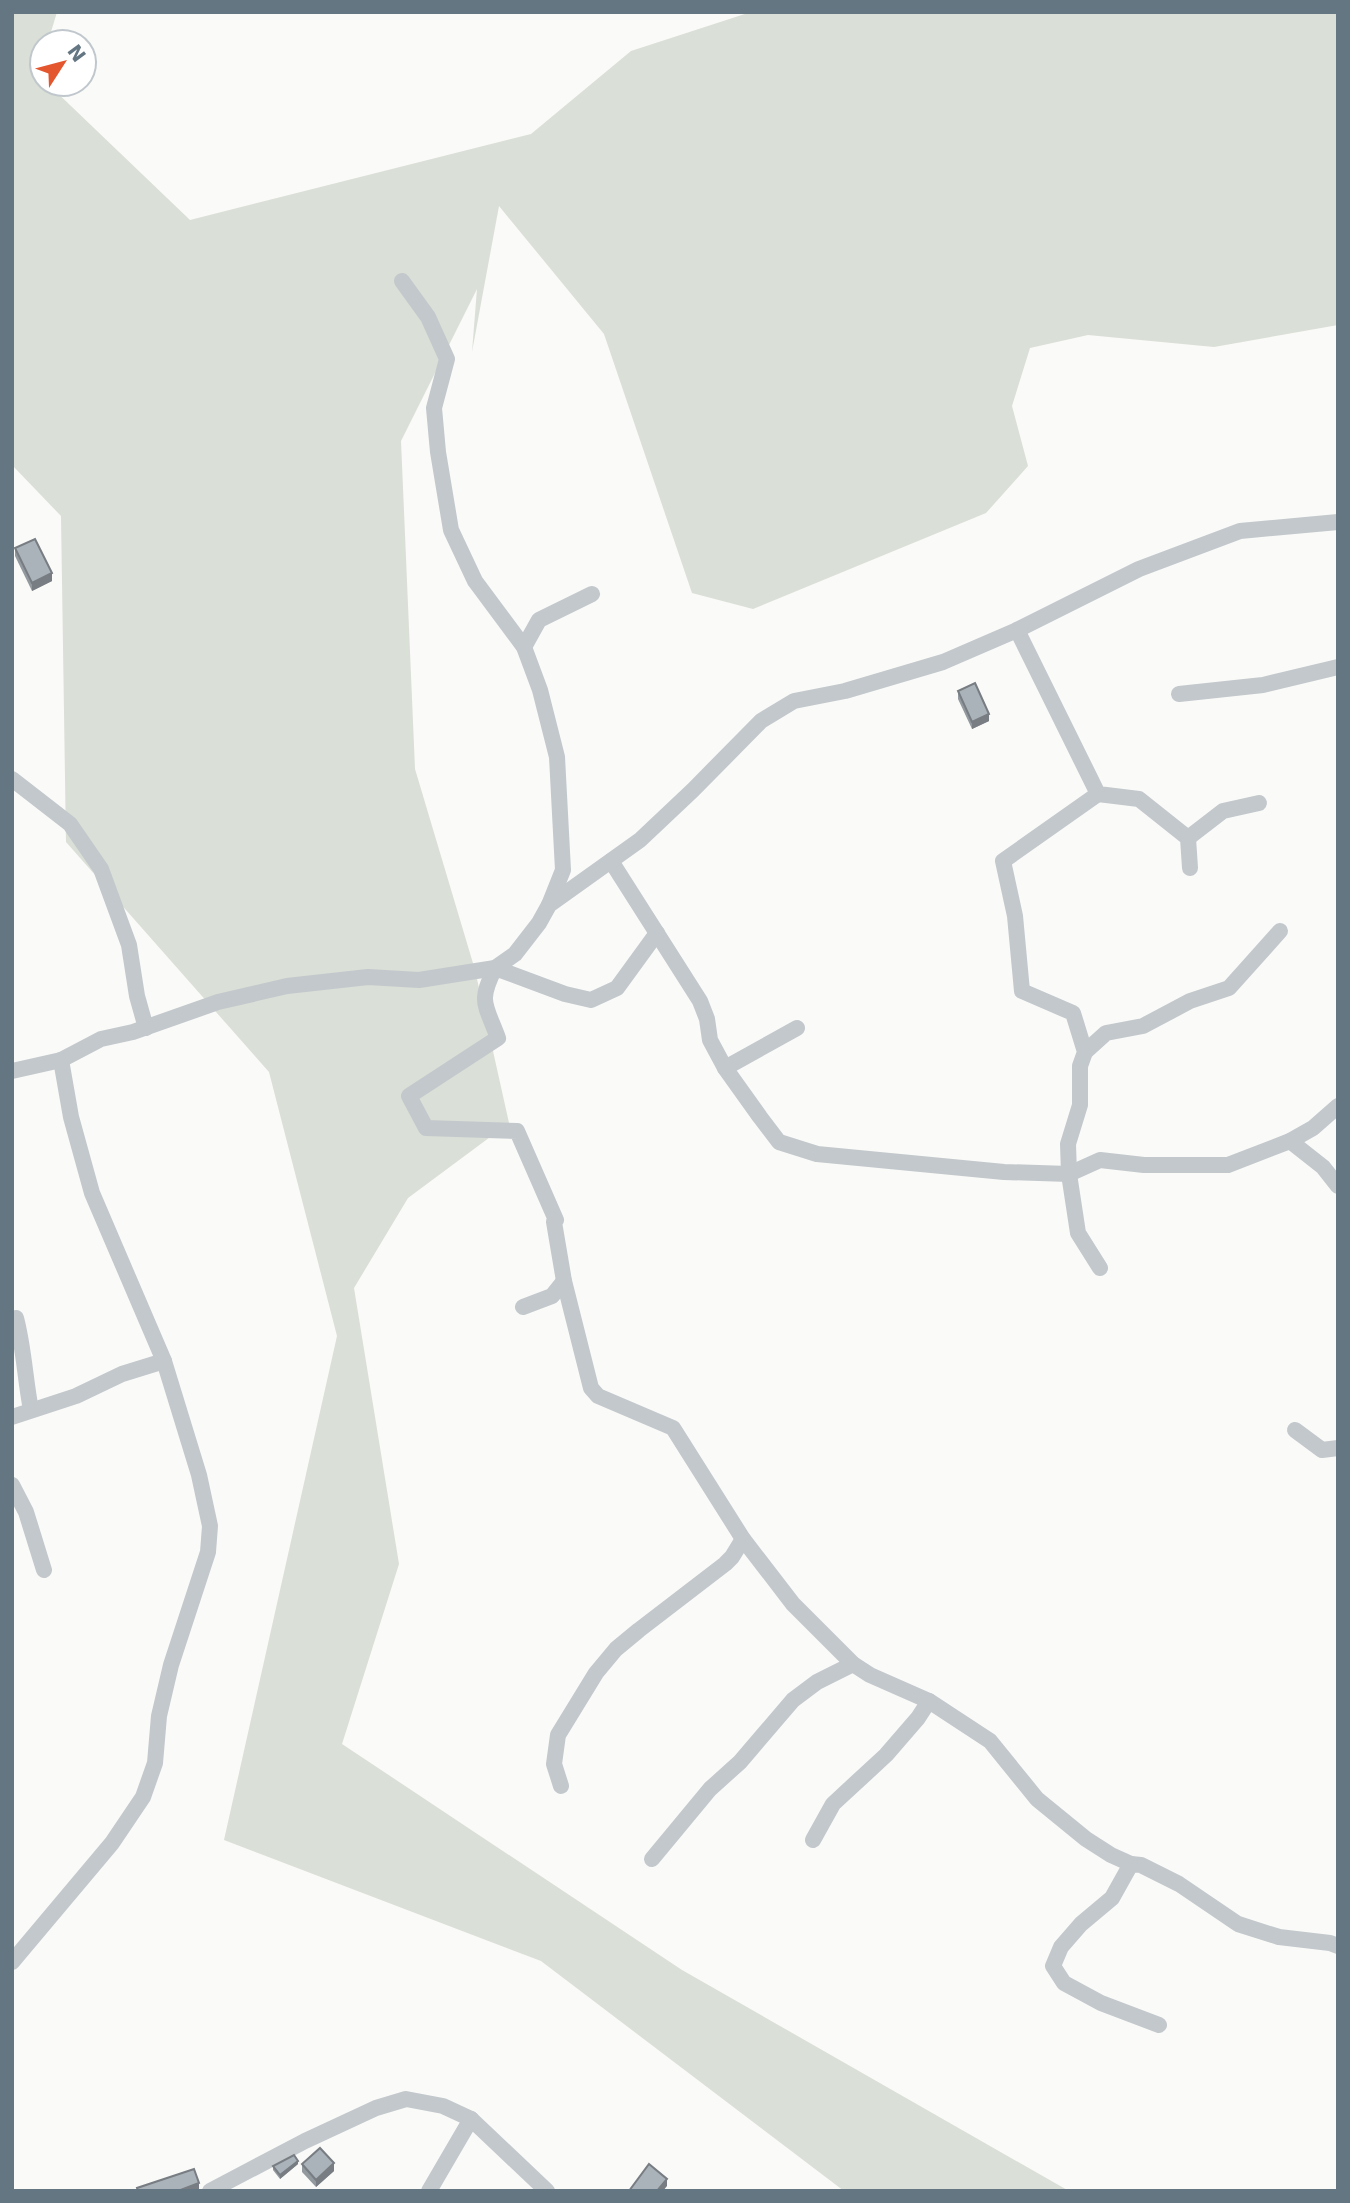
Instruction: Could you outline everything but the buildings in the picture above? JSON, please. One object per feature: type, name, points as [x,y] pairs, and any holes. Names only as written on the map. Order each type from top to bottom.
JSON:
[{"type":"street","points":[[12,1071],[61,1060],[101,1039],[146,1028],[218,1002],[287,986],[368,976],[419,980],[495,968],[515,954],[549,905],[563,870],[557,757],[540,690],[524,647],[475,581],[452,530],[438,452],[434,408],[447,359],[428,317],[402,281]]},
{"type":"street","points":[[549,905],[658,824],[761,721],[794,701],[845,691],[943,662],[1017,630],[1139,569],[1240,531],[1338,522]]},
{"type":"street","points":[[524,647],[539,620],[592,594]]},
{"type":"street","points":[[1017,630],[1098,794]]},
{"type":"street","points":[[1179,694],[1263,685],[1338,667]]},
{"type":"street","points":[[12,779],[70,824],[101,869],[129,945],[136,996],[146,1028]]},
{"type":"street","points":[[1100,1268],[1078,1233],[1069,1174],[1068,1144],[1080,1105],[1080,1066],[1084,1052],[1073,1013],[1023,990],[1015,916],[1003,861],[1098,794],[1139,799],[1188,838],[1190,868]]},
{"type":"street","points":[[1188,838],[1223,811],[1259,803]]},
{"type":"street","points":[[611,861],[700,1001],[707,1019],[710,1041],[725,1068],[779,1142],[817,1154],[1004,1172],[1069,1174],[1100,1160],[1144,1165],[1228,1165],[1290,1141],[1313,1128],[1338,1106]]},
{"type":"street","points":[[1084,1052],[1106,1033],[1143,1026],[1190,1001],[1229,988],[1280,932]]},
{"type":"street","points":[[495,968],[565,995],[592,1000],[617,988],[657,933]]},
{"type":"street","points":[[495,968],[484,989],[484,999],[498,1038],[409,1096],[425,1128],[517,1131],[556,1220],[554,1222],[564,1282],[591,1388],[598,1396],[673,1428],[710,1491],[743,1539],[793,1604],[853,1664],[870,1675],[929,1701],[990,1741],[1037,1798],[1086,1839],[1111,1855],[1179,1884],[1238,1924],[1279,1937],[1338,1946]]},
{"type":"street","points":[[725,1068],[797,1028]]},
{"type":"street","points":[[12,1962],[112,1843],[144,1797],[155,1763],[159,1716],[171,1665],[208,1552],[210,1526],[199,1475],[164,1362],[92,1193],[71,1117],[61,1060]]},
{"type":"street","points":[[1290,1141],[1323,1167],[1338,1186]]},
{"type":"street","points":[[523,1307],[552,1296],[564,1282]]},
{"type":"street","points":[[16,1318],[31,1410]]},
{"type":"street","points":[[12,1417],[76,1396],[122,1374],[164,1362]]},
{"type":"street","points":[[1295,1430],[1322,1450],[1338,1448]]},
{"type":"street","points":[[12,1485],[26,1512],[44,1570]]},
{"type":"street","points":[[561,1786],[554,1764],[558,1735],[596,1673],[616,1649],[725,1564],[743,1539]]},
{"type":"street","points":[[652,1859],[710,1789],[740,1762],[793,1700],[817,1682],[853,1664]]},
{"type":"street","points":[[813,1840],[833,1804],[886,1755],[929,1701]]},
{"type":"street","points":[[1132,1864],[1112,1898],[1081,1924],[1061,1947],[1054,1966],[1065,1983],[1101,2003],[1158,2025]]},
{"type":"street","points":[[210,2191],[230,2186],[352,2119],[406,2099],[443,2106],[471,2119],[547,2191]]},
{"type":"street","points":[[429,2191],[471,2119]]},
{"type":"shaded area","points":[[12,12],[57,12],[52,28],[28,28],[28,98],[63,98],[190,220],[531,134],[631,51],[751,12],[1338,12],[1338,325],[1214,347],[1088,335],[1030,348],[1012,406],[1028,466],[986,513],[753,609],[692,593],[604,334],[499,206],[472,352],[477,289],[401,441],[415,769],[475,970],[509,1123],[408,1198],[354,1288],[399,1564],[342,1744],[682,1970],[1069,2191],[844,2191],[541,1961],[224,1840],[337,1336],[269,1072],[66,842],[61,516],[12,465]]}]
